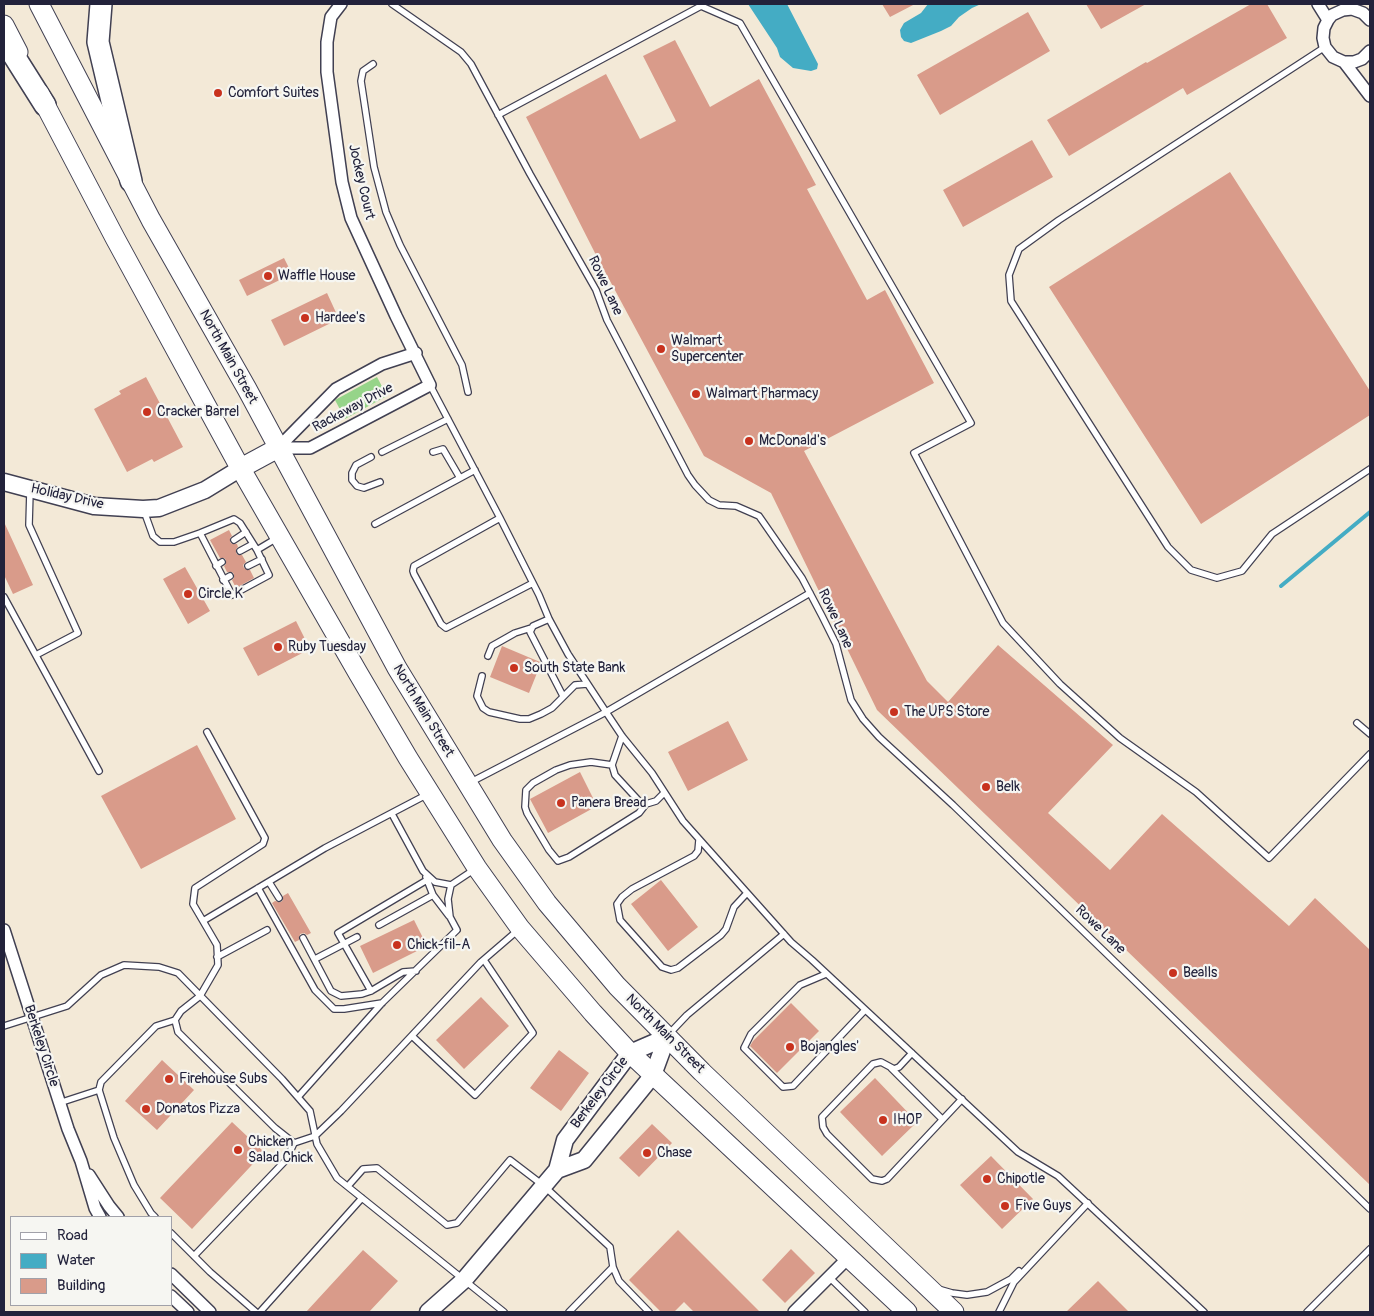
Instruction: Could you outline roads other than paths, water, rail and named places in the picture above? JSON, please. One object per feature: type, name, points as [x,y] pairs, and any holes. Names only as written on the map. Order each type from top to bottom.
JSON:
[{"type":"highway","points":[[100,4],[98,42],[131,181]]},
{"type":"highway","points":[[4,40],[45,105]]},
{"type":"main road","name":"North Main Street","points":[[39,4],[131,181],[278,448],[396,668],[502,840],[547,903],[617,986],[667,1037],[954,1312]]},
{"type":"main road","points":[[4,25],[115,238],[241,468],[362,681],[429,793],[477,868],[520,928],[592,1013],[630,1053],[907,1312]]},
{"type":"main road","points":[[241,468],[278,448]]},
{"type":"street","name":"Jockey Court","points":[[341,4],[331,17],[327,42],[327,72],[342,182],[351,218],[430,384]]},
{"type":"street","points":[[1318,4],[1328,20]]},
{"type":"street","points":[[1370,20],[1351,7],[1337,12],[1328,20],[1324,28],[1323,38],[1326,47],[1333,57],[1344,62],[1354,62],[1362,59],[1370,51]]},
{"type":"street","points":[[1370,51],[1370,58]]},
{"type":"street","points":[[1344,62],[1370,96]]},
{"type":"street","name":"Rackaway Drive","points":[[278,448],[336,389],[382,364],[416,353]]},
{"type":"street","name":"Rackaway Drive","points":[[278,448],[310,448],[430,384]]},
{"type":"street","name":"Holiday Drive","points":[[4,482],[94,506],[144,509],[159,508],[205,490],[241,468]]},
{"type":"street","name":"Berkeley Circle","points":[[4,930],[60,1103],[81,1161],[94,1208],[99,1216]]},
{"type":"street","name":"Berkeley Circle","points":[[428,1312],[464,1280],[544,1186],[556,1170],[565,1140],[630,1053],[667,1037]]},
{"type":"street","name":"Berkeley Circle","points":[[556,1170],[584,1160],[653,1075],[667,1037]]},
{"type":"street","name":"Berkeley Circle","points":[[81,1161],[117,1216]]},
{"type":"street","points":[[794,1312],[848,1257]]},
{"type":"street","points":[[172,1275],[210,1312]]},
{"type":"street","points":[[172,1297],[186,1311]]},
{"type":"lane","name":"Rowe Lane","points":[[392,4],[461,52],[471,64],[530,174],[596,290],[612,329],[692,480],[709,500],[720,505],[736,506],[759,516],[810,593],[836,644],[851,700],[863,719],[879,737],[953,805],[1370,1209]]},
{"type":"lane","points":[[498,115],[701,5],[740,23],[971,423],[914,453],[1003,622],[1060,684],[1113,732],[1196,792],[1269,858],[1370,754]]},
{"type":"lane","points":[[1326,47],[1059,220],[1019,249],[1009,275],[1011,301],[1168,547],[1191,570],[1217,578],[1242,571],[1272,534],[1370,469]]},
{"type":"lane","points":[[373,64],[363,71],[361,81],[374,167],[386,212],[400,244],[462,365],[468,392]]},
{"type":"lane","points":[[430,384],[533,583],[549,619],[587,684],[622,736],[652,773],[683,821],[784,934],[826,974],[1018,1152],[1058,1176],[1204,1312]]},
{"type":"lane","points":[[382,452],[448,419]]},
{"type":"lane","points":[[433,452],[444,449],[460,478]]},
{"type":"lane","points":[[371,457],[356,465],[352,473],[352,480],[357,486],[364,488],[380,482]]},
{"type":"lane","points":[[375,524],[475,470]]},
{"type":"lane","points":[[30,489],[29,525],[78,633],[36,656]]},
{"type":"lane","points":[[144,509],[153,536],[160,542],[174,542],[200,534],[228,520],[234,519],[240,523],[246,532],[269,575],[232,595],[200,534]]},
{"type":"lane","points":[[500,518],[414,566],[412,571],[441,624],[446,628],[533,583]]},
{"type":"lane","points":[[234,540],[246,532]]},
{"type":"lane","points":[[240,551],[255,547],[280,536]]},
{"type":"lane","points":[[210,554],[216,550]]},
{"type":"lane","points":[[248,566],[262,559]]},
{"type":"lane","points":[[216,566],[222,562]]},
{"type":"lane","points":[[223,580],[230,576]]},
{"type":"lane","points":[[467,784],[606,712],[810,593]]},
{"type":"lane","points":[[4,597],[99,771]]},
{"type":"lane","points":[[488,656],[492,646],[515,633],[549,619]]},
{"type":"lane","points":[[531,628],[531,635],[563,696]]},
{"type":"lane","points":[[482,676],[477,696],[483,708],[489,712],[520,719],[529,719],[552,708],[575,685],[587,684]]},
{"type":"lane","points":[[1357,723],[1370,734]]},
{"type":"lane","points":[[154,1216],[134,1185],[114,1138],[99,1090],[101,1082],[156,1026],[174,1020],[181,1011],[200,996],[218,965],[218,957],[217,945],[193,904],[195,888],[264,844],[265,838],[207,732]]},
{"type":"lane","points":[[622,736],[612,765],[616,775],[640,801],[646,804]]},
{"type":"lane","points":[[612,765],[591,762],[570,765],[532,782],[526,790],[527,813],[549,850],[558,860],[569,858],[639,813],[646,804],[656,801],[664,793]]},
{"type":"lane","points":[[203,921],[325,848],[429,793]]},
{"type":"lane","points":[[298,1097],[382,1003],[457,930],[450,917],[433,895],[424,871],[392,814]]},
{"type":"lane","points":[[700,840],[698,851],[694,856],[632,889],[622,898],[617,904],[620,920],[662,967],[671,970],[678,968],[726,929],[734,907],[747,893]]},
{"type":"lane","points":[[424,871],[435,882],[451,885],[477,868]]},
{"type":"lane","points":[[371,991],[338,933],[427,880]]},
{"type":"lane","points":[[269,882],[279,898]]},
{"type":"lane","points":[[450,917],[448,900],[451,885]]},
{"type":"lane","points":[[258,888],[315,990],[334,1008],[344,1009],[382,1003]]},
{"type":"lane","points":[[379,925],[433,895]]},
{"type":"lane","points":[[194,1256],[286,1160],[294,1143],[315,1136],[484,960],[520,928]]},
{"type":"lane","points":[[218,957],[267,930]]},
{"type":"lane","points":[[667,1037],[687,1014],[784,934]]},
{"type":"lane","points":[[315,959],[357,937]]},
{"type":"lane","points":[[303,938],[331,990],[341,996],[371,991],[403,972],[416,971]]},
{"type":"lane","points":[[412,1036],[475,1095],[533,1033],[484,960]]},
{"type":"lane","points":[[4,1026],[67,1006],[101,975],[124,965],[159,967],[178,973],[310,1111],[317,1144],[338,1178],[504,1312]]},
{"type":"lane","points":[[826,974],[800,985],[751,1034],[744,1048],[783,1087],[793,1086],[865,1010]]},
{"type":"lane","points":[[174,1020],[178,1032],[275,1128],[294,1143]]},
{"type":"lane","points":[[891,1068],[899,1068],[912,1053]]},
{"type":"lane","points":[[942,1119],[891,1068],[881,1062],[873,1064],[822,1117],[823,1127],[827,1134],[876,1181],[887,1179],[962,1099]]},
{"type":"lane","points":[[60,1103],[99,1090]]},
{"type":"lane","points":[[348,1186],[363,1169],[377,1168],[447,1225],[457,1223],[510,1160],[544,1186],[610,1247],[613,1267],[619,1281],[649,1312]]},
{"type":"lane","points":[[260,1312],[362,1198]]},
{"type":"lane","points":[[999,1312],[1014,1282],[1088,1203]]},
{"type":"lane","points":[[172,1234],[256,1312]]},
{"type":"lane","points":[[1307,1312],[1370,1249]]},
{"type":"lane","points":[[924,1284],[967,1295],[987,1292],[1011,1278],[1043,1250]]},
{"type":"lane","points":[[569,1312],[613,1267]]},
{"type":"lane","points":[[829,1277],[865,1312]]},
{"type":"lane","points":[[186,1311],[197,1300]]},
{"type":"water","points":[[748,4],[787,4],[818,64],[817,69],[811,71],[793,68],[780,57],[777,48]]},
{"type":"water","points":[[928,4],[981,4],[972,8],[959,17],[951,26],[941,31],[911,43],[904,41],[900,30],[904,23],[921,13]]},
{"type":"waterway","points":[[1281,586],[1370,512]]},
{"type":"place","name":"Comfort Suites","points":[[218,93]]},
{"type":"place","name":"Waffle House","points":[[268,276]]},
{"type":"place","name":"Hardee's","points":[[305,318]]},
{"type":"place","name":"Walmart Supercenter","points":[[661,349]]},
{"type":"place","name":"Walmart Pharmacy","points":[[696,394]]},
{"type":"place","name":"Cracker Barrel","points":[[147,412]]},
{"type":"place","name":"McDonald's","points":[[749,441]]},
{"type":"place","name":"Circle K","points":[[188,594]]},
{"type":"place","name":"Ruby Tuesday","points":[[278,647]]},
{"type":"place","name":"South State Bank","points":[[514,668]]},
{"type":"place","name":"The UPS Store","points":[[894,712]]},
{"type":"place","name":"Belk","points":[[986,787]]},
{"type":"place","name":"Panera Bread","points":[[561,803]]},
{"type":"place","name":"Chick-fil-A","points":[[397,945]]},
{"type":"place","name":"Bealls","points":[[1173,973]]},
{"type":"place","name":"Bojangles'","points":[[790,1047]]},
{"type":"place","name":"Firehouse Subs","points":[[169,1079]]},
{"type":"place","name":"Donatos Pizza","points":[[146,1109]]},
{"type":"place","name":"IHOP","points":[[883,1120]]},
{"type":"place","name":"Chicken Salad Chick","points":[[238,1150]]},
{"type":"place","name":"Chase","points":[[647,1153]]},
{"type":"place","name":"Chipotle","points":[[987,1179]]},
{"type":"place","name":"Five Guys","points":[[1005,1206]]}]
